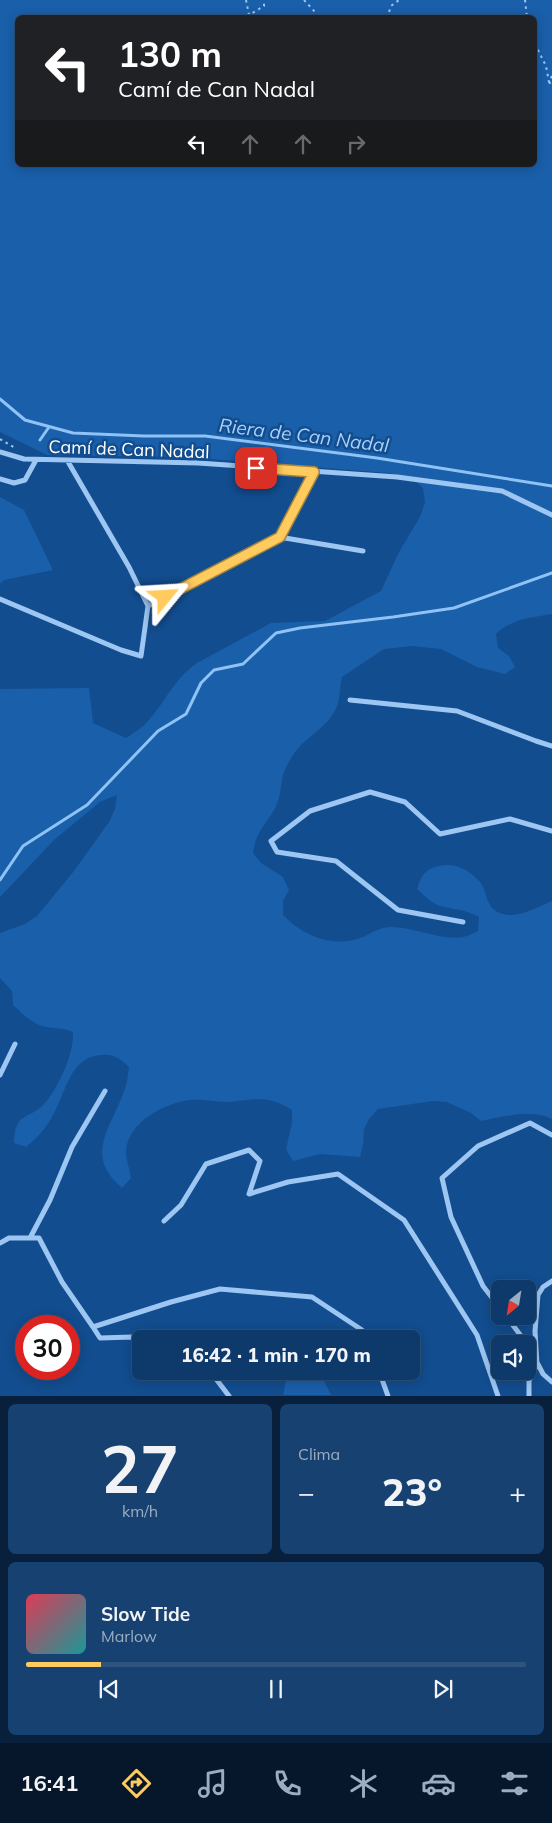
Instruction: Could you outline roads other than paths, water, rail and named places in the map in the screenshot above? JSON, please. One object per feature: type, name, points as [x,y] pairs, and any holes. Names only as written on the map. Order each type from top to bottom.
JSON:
[{"type":"street","name":"Camí de Can Nadal","points":[[0,452],[24,459],[36,460],[198,463],[397,478],[502,491],[552,515]]},
{"type":"street","points":[[0,479],[14,483],[25,480],[36,460]]},
{"type":"street","points":[[0,599],[121,650],[141,656],[148,606],[129,567],[67,460]]},
{"type":"street","points":[[148,606],[280,537],[314,472]]},
{"type":"street","points":[[280,537],[363,551]]},
{"type":"street","points":[[350,700],[457,711],[552,746]]},
{"type":"street","points":[[463,922],[398,910],[336,861],[277,852],[271,841],[310,812],[370,792],[405,802],[440,834],[510,819],[552,831]]},
{"type":"street","points":[[0,1075],[15,1044]]},
{"type":"street","points":[[31,1238],[72,1148],[104,1091]]},
{"type":"street","points":[[491,1296],[483,1286],[451,1217],[442,1178],[478,1146],[530,1122],[552,1135]]},
{"type":"street","points":[[164,1221],[181,1205],[206,1164],[249,1150],[260,1161],[249,1194],[288,1182],[338,1174],[404,1220],[477,1335],[498,1396]]},
{"type":"street","points":[[0,1237],[31,1238]]},
{"type":"street","points":[[0,1243],[9,1238],[39,1238],[62,1282],[100,1338],[132,1338]]},
{"type":"street","points":[[552,1281],[543,1287],[538,1295],[535,1331],[537,1364],[543,1374],[552,1382]]},
{"type":"street","points":[[93,1327],[220,1288],[312,1297],[362,1330]]},
{"type":"street","points":[[529,1396],[529,1381],[537,1364]]},
{"type":"street","points":[[217,1380],[229,1396]]},
{"type":"street","points":[[382,1380],[388,1396]]},
{"type":"waterway","name":"Riera de Can Nadal","points":[[0,399],[25,420],[73,433],[205,436],[377,458],[552,486]]},
{"type":"waterway","points":[[40,440],[49,427]]},
{"type":"waterway","points":[[0,880],[23,846],[87,805],[158,731],[186,714],[201,683],[214,670],[243,664],[276,633],[300,628],[454,608],[552,573]]}]
